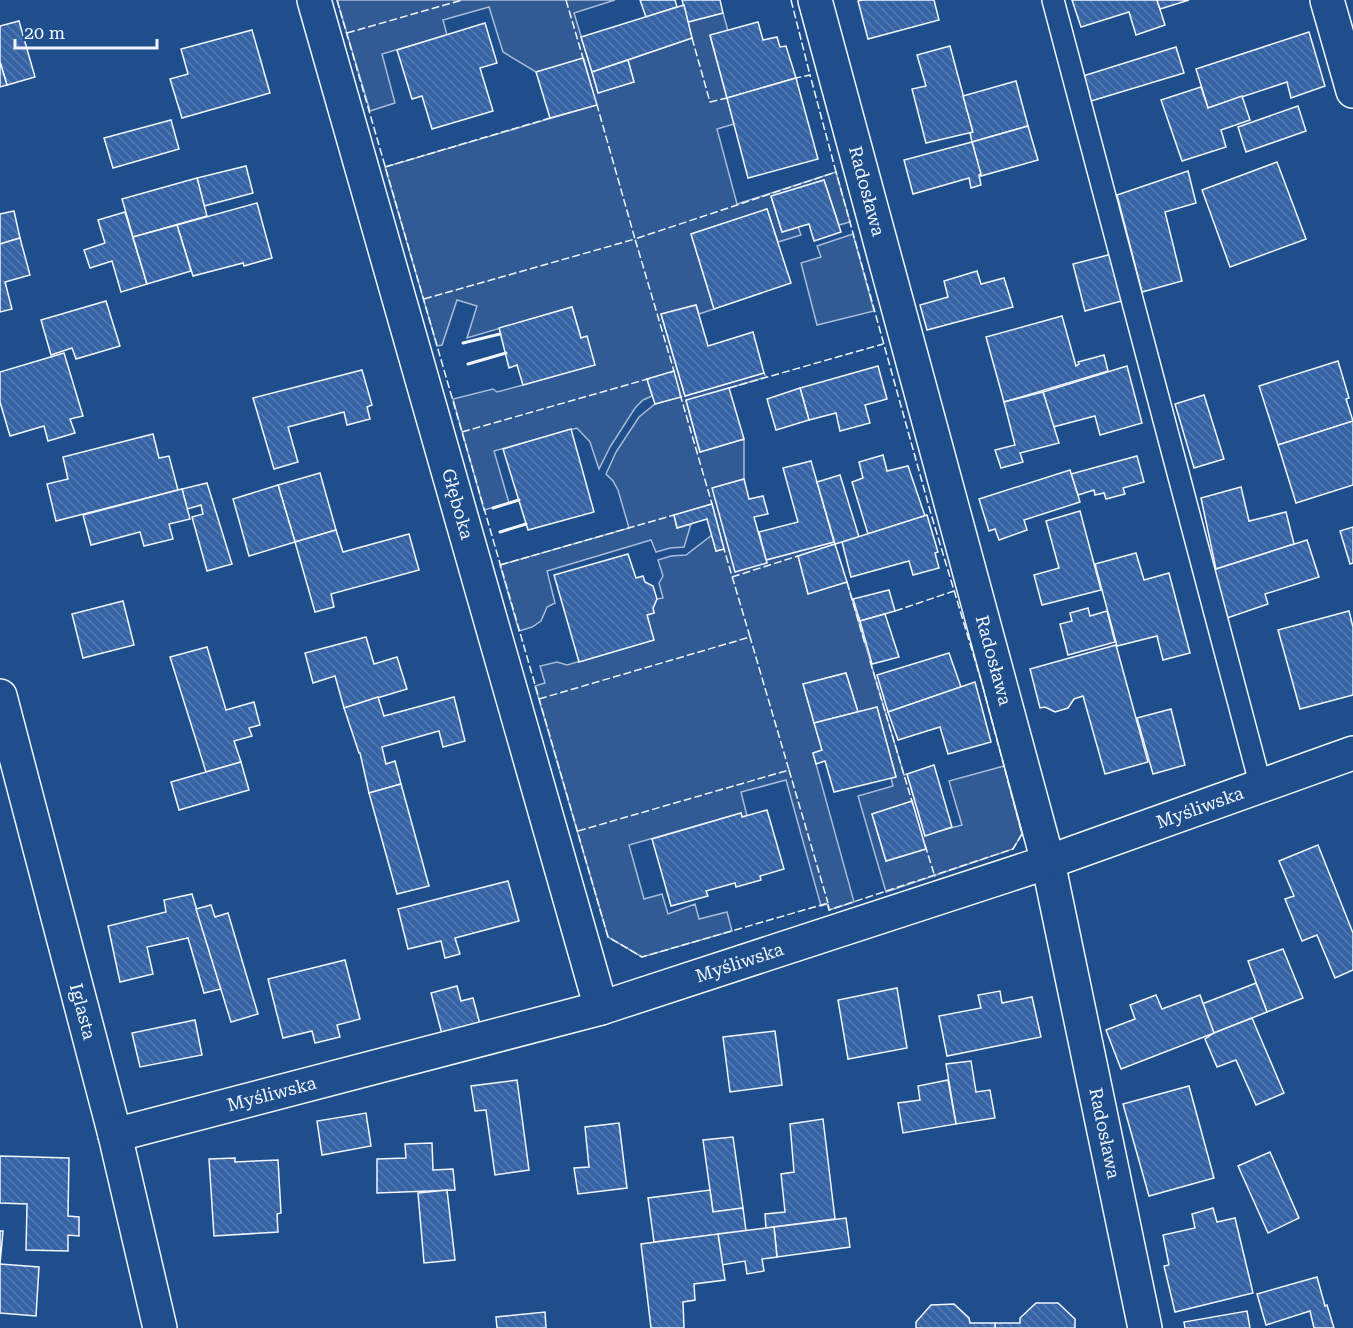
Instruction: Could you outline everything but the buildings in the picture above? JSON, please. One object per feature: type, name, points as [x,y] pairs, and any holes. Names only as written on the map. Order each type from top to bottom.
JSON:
[{"type":"street","name":"Głęboka","points":[[314,0],[601,1008]]},
{"type":"street","name":"Radosława","points":[[815,0],[1048,862],[1145,1328]]},
{"type":"street","points":[[1327,0],[1353,91]]},
{"type":"street","name":"Iglasta","points":[[0,696],[115,1135],[160,1328]]},
{"type":"street","name":"Myśliwska","points":[[115,1135],[601,1008],[1048,862],[1353,753]]},
{"type":"lane","points":[[1053,0],[1262,787]]},
{"type":"shaded area","points":[[337,0],[615,0],[574,13],[598,92],[634,82],[628,60],[692,38],[688,22],[723,13],[728,31],[710,36],[734,124],[717,129],[737,204],[836,172],[850,222],[839,225],[824,180],[771,197],[782,232],[798,227],[801,235],[778,242],[767,209],[691,234],[714,309],[699,314],[696,305],[661,314],[685,396],[764,373],[766,377],[686,401],[700,452],[744,439],[744,479],[713,488],[767,563],[766,560],[834,542],[835,544],[798,556],[808,593],[847,582],[904,775],[907,774],[925,835],[962,825],[949,781],[1004,766],[1022,834],[1013,849],[886,892],[858,796],[893,786],[891,778],[896,777],[877,708],[858,712],[846,673],[803,684],[822,750],[813,753],[854,902],[829,910],[827,904],[821,906],[786,780],[741,792],[747,816],[742,817],[741,813],[629,845],[644,899],[662,894],[668,914],[695,904],[699,919],[727,912],[732,931],[642,957],[608,937],[535,686],[545,683],[540,666],[557,662],[567,665],[653,640],[647,615],[654,613],[653,608],[657,599],[663,598],[659,583],[663,576],[658,560],[686,555],[712,535],[716,551],[724,549],[712,504],[674,515],[677,528],[691,524],[684,547],[656,552],[651,540],[547,571],[555,603],[547,607],[541,621],[519,631],[500,565],[629,528],[618,490],[606,474],[616,452],[639,417],[655,404],[681,396],[647,379],[652,396],[643,400],[635,408],[599,469],[590,442],[577,428],[494,451],[509,503],[484,510],[453,399],[493,389],[497,392],[523,385],[586,337],[581,338],[572,307],[467,338],[477,306],[457,300],[442,345],[437,346],[385,167],[596,105],[584,59],[536,72],[503,52],[489,7],[443,20],[447,35],[382,54],[395,103],[370,111]],"holes":[[[912,802],[926,849],[886,861],[872,814]]]},
{"type":"shaded area","points":[[853,234],[874,311],[817,325],[801,263],[821,257],[817,246]]},
{"type":"fence","points":[[337,0],[608,937],[642,957],[828,903],[829,910],[1013,849],[1022,834],[981,680],[931,514],[836,172]]},
{"type":"fence","points":[[347,33],[462,0]]},
{"type":"fence","points":[[566,0],[583,58]]},
{"type":"fence","points":[[791,0],[810,75]]},
{"type":"fence","points":[[692,38],[710,102],[727,98]]},
{"type":"fence","points":[[671,372],[674,371],[635,239],[836,172],[810,75],[796,78]]},
{"type":"fence","points":[[424,299],[635,239],[597,105]]},
{"type":"fence","points":[[385,167],[550,118]]},
{"type":"fence","points":[[729,388],[883,344]]},
{"type":"fence","points":[[462,432],[651,378]]},
{"type":"fence","points":[[680,394],[712,504]]},
{"type":"fence","points":[[500,565],[674,515]]},
{"type":"fence","points":[[539,699],[750,637],[724,549]]},
{"type":"fence","points":[[732,577],[798,556]]},
{"type":"fence","points":[[847,582],[865,644]]},
{"type":"fence","points":[[895,611],[954,591]]},
{"type":"fence","points":[[578,831],[789,770],[750,637]]},
{"type":"fence","points":[[870,661],[913,805]]},
{"type":"fence","points":[[789,770],[828,903]]},
{"type":"fence","points":[[925,845],[935,877]]},
{"type":"wall","points":[[463,343],[500,334]]},
{"type":"wall","points":[[468,364],[506,353]]},
{"type":"wall","points":[[493,508],[519,500]]},
{"type":"wall","points":[[500,532],[526,524]]}]
